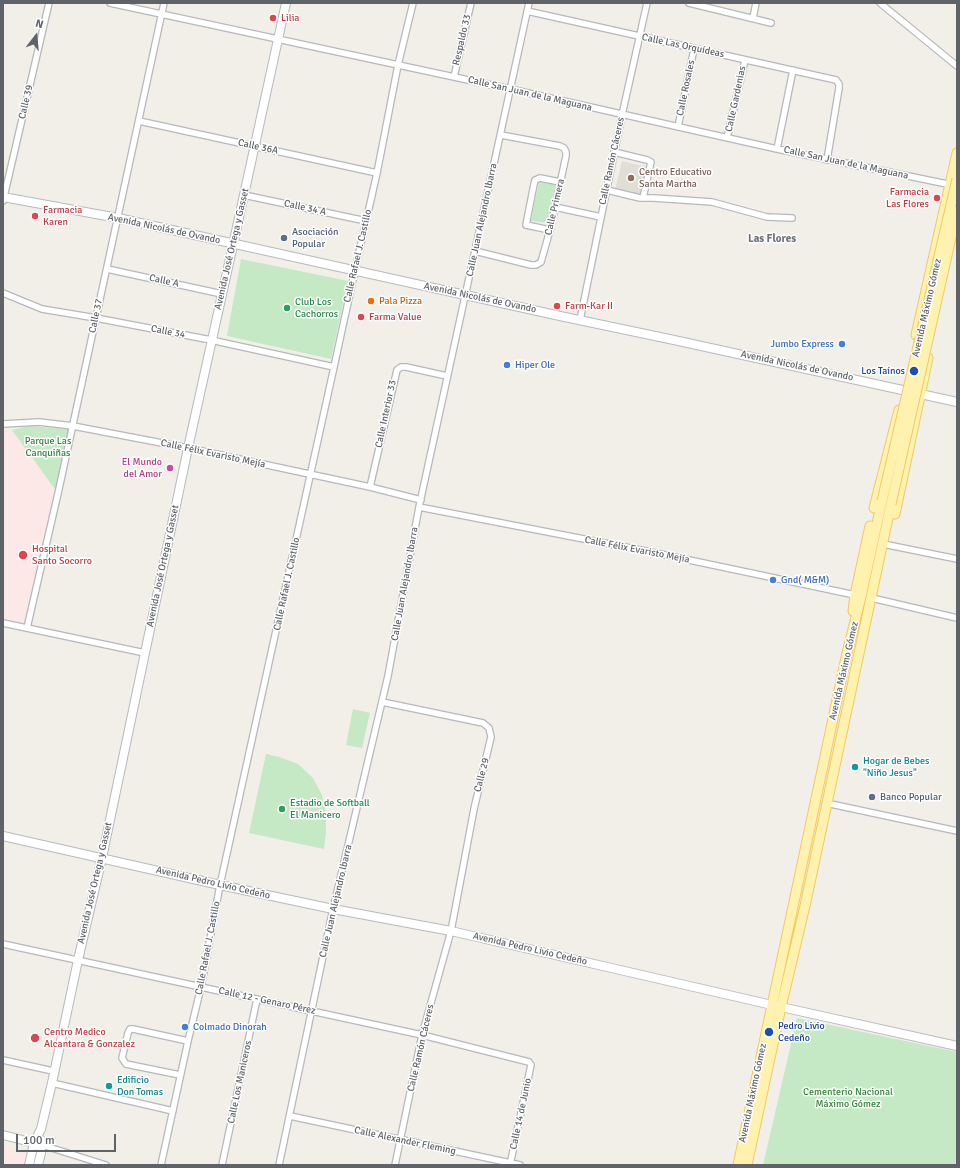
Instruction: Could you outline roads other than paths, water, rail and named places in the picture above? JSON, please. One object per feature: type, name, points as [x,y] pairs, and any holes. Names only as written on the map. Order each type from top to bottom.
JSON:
[{"type":"main road","name":"Avenida José Ortega y Gasset","points":[[38,1165],[38,1144],[52,1083],[53,1071],[102,858],[211,340],[286,3]]},
{"type":"main road","points":[[847,653],[855,596],[874,509],[953,186],[957,153]]},
{"type":"main road","name":"Avenida Máximo Gómez","points":[[738,1165],[776,1006],[805,906],[858,656],[886,503],[957,179]]},
{"type":"main road","name":"Avenida Nicolás de Ovando","points":[[3,198],[118,218],[233,245],[354,270],[957,402]]},
{"type":"main road","name":"Avenida Máximo Gómez","points":[[747,1165],[776,1006],[847,653],[886,503],[957,211]]},
{"type":"main road","points":[[858,656],[874,615],[876,599],[957,227]]},
{"type":"main road","name":"Avenida Pedro Livio Cedeño","points":[[3,836],[333,909],[451,931],[957,1046]]},
{"type":"main road","points":[[3,1135],[38,1144]]},
{"type":"main road","name":"Avenida José Ortega y Gasset","points":[[29,1165],[38,1144]]},
{"type":"street","name":"Calle 39","points":[[3,198],[49,3]]},
{"type":"street","name":"Calle San Juan de la Maguana","points":[[110,3],[510,89],[827,160],[953,186]]},
{"type":"street","name":"Calle 37","points":[[26,628],[73,426],[164,3]]},
{"type":"street","name":"Calle Rafael J. Castillo","points":[[161,1165],[201,987],[220,885],[413,3]]},
{"type":"street","name":"Respaldo 33","points":[[454,77],[471,3]]},
{"type":"street","name":"Calle Juan Alejandro lbarra","points":[[279,1165],[333,909],[382,702],[419,507],[529,3]]},
{"type":"street","name":"Calle Ramón Cáceres","points":[[580,320],[614,152],[647,3]]},
{"type":"street","points":[[689,3],[771,23]]},
{"type":"street","points":[[752,18],[756,3]]},
{"type":"street","points":[[880,3],[957,66]]},
{"type":"street","name":"Calle Las Orquídeas","points":[[527,11],[836,80],[839,84],[827,160]]},
{"type":"street","name":"Calle Rosales","points":[[678,127],[694,49]]},
{"type":"street","name":"Calle Gardenias","points":[[727,138],[744,60]]},
{"type":"street","points":[[777,149],[793,70]]},
{"type":"street","name":"Calle 36A","points":[[139,121],[377,173]]},
{"type":"street","name":"Calle Primera","points":[[475,251],[536,265],[541,262],[550,230],[566,156],[564,148],[501,135]]},
{"type":"street","points":[[614,152],[651,162],[643,198]]},
{"type":"street","points":[[550,230],[526,224],[534,184],[536,180],[540,178],[560,182]]},
{"type":"street","points":[[607,189],[643,198],[712,202],[767,217],[792,218]]},
{"type":"street","name":"Calle 34 A","points":[[244,195],[366,221]]},
{"type":"street","points":[[554,207],[601,217]]},
{"type":"street","name":"Calle A","points":[[107,269],[222,294]]},
{"type":"street","name":"Calle 34","points":[[3,293],[42,309],[211,340],[334,367]]},
{"type":"street","name":"Calle Interior 33","points":[[370,487],[397,370],[401,367],[406,367],[448,376]]},
{"type":"street","name":"Calle Félix Evaristo Mejía","points":[[3,424],[39,422],[73,426],[311,474],[421,500]]},
{"type":"street","name":"Calle Félix Evaristo Mejía","points":[[419,507],[656,553],[855,596]]},
{"type":"street","points":[[888,545],[957,559]]},
{"type":"street","points":[[876,599],[957,618]]},
{"type":"street","points":[[3,623],[145,653]]},
{"type":"street","name":"Calle 29","points":[[382,702],[483,723],[489,728],[491,737],[474,809],[451,931]]},
{"type":"street","points":[[826,803],[957,831]]},
{"type":"street","name":"Calle Ramón Cáceres","points":[[395,1165],[422,1035],[451,931]]},
{"type":"street","name":"Calle 12 - Genaro Pérez","points":[[3,944],[422,1035],[530,1063]]},
{"type":"street","name":"Calle Los Maniceros","points":[[222,1165],[257,999]]},
{"type":"street","points":[[180,1075],[126,1064],[122,1058],[130,1029],[188,1041]]},
{"type":"street","points":[[3,1060],[53,1071]]},
{"type":"street","name":"Calle 14 de Junio","points":[[510,1164],[530,1063]]},
{"type":"street","points":[[52,1083],[172,1111]]},
{"type":"street","name":"Calle Alexander Fleming","points":[[290,1116],[520,1165]]},
{"type":"street","points":[[38,1144],[106,1165]]},
{"type":"place","name":"Lilia","points":[[273,18]]},
{"type":"place","name":"Centro Educativo Santa Martha","points":[[631,178]]},
{"type":"place","name":"Farmacia Las Flores","points":[[937,198]]},
{"type":"place","name":"Farmacia Karen","points":[[35,216]]},
{"type":"place","name":"Asociación Popular","points":[[284,238]]},
{"type":"place","name":"Pala Pizza","points":[[371,301]]},
{"type":"place","name":"Farm-Kar II","points":[[557,306]]},
{"type":"place","name":"Club Los Cachorros","points":[[287,308]]},
{"type":"place","name":"Farma Value","points":[[361,317]]},
{"type":"place","name":"Jumbo Express","points":[[842,344]]},
{"type":"place","name":"Hiper Ole","points":[[507,365]]},
{"type":"place","name":"Los Taínos","points":[[914,371]]},
{"type":"place","name":"El Mundo del Amor","points":[[170,468]]},
{"type":"place","name":"Hospital Santo Socorro","points":[[23,555]]},
{"type":"place","name":"Gnd( M&M)","points":[[773,580]]},
{"type":"place","name":"Hogar de Bebes \"Niño Jesus\"","points":[[855,767]]},
{"type":"place","name":"Banco Popular","points":[[872,797]]},
{"type":"place","name":"Estadio de Softball El Manicero","points":[[282,809]]},
{"type":"place","name":"Colmado Dinorah","points":[[185,1027]]},
{"type":"place","name":"Pedro Livio Cedeño","points":[[769,1032]]},
{"type":"place","name":"Centro Medico Alcantara & Gonzalez","points":[[35,1038]]},
{"type":"place","name":"Edificio Don Tomas","points":[[109,1086]]},
{"type":"district","name":"Las Flores","points":[[772,239]]},
{"type":"park label","name":"Parque Las Canquiñas","points":[[48,446]]},
{"type":"park label","name":"Cementerio Nacional Máximo Gómez","points":[[848,1098]]}]
